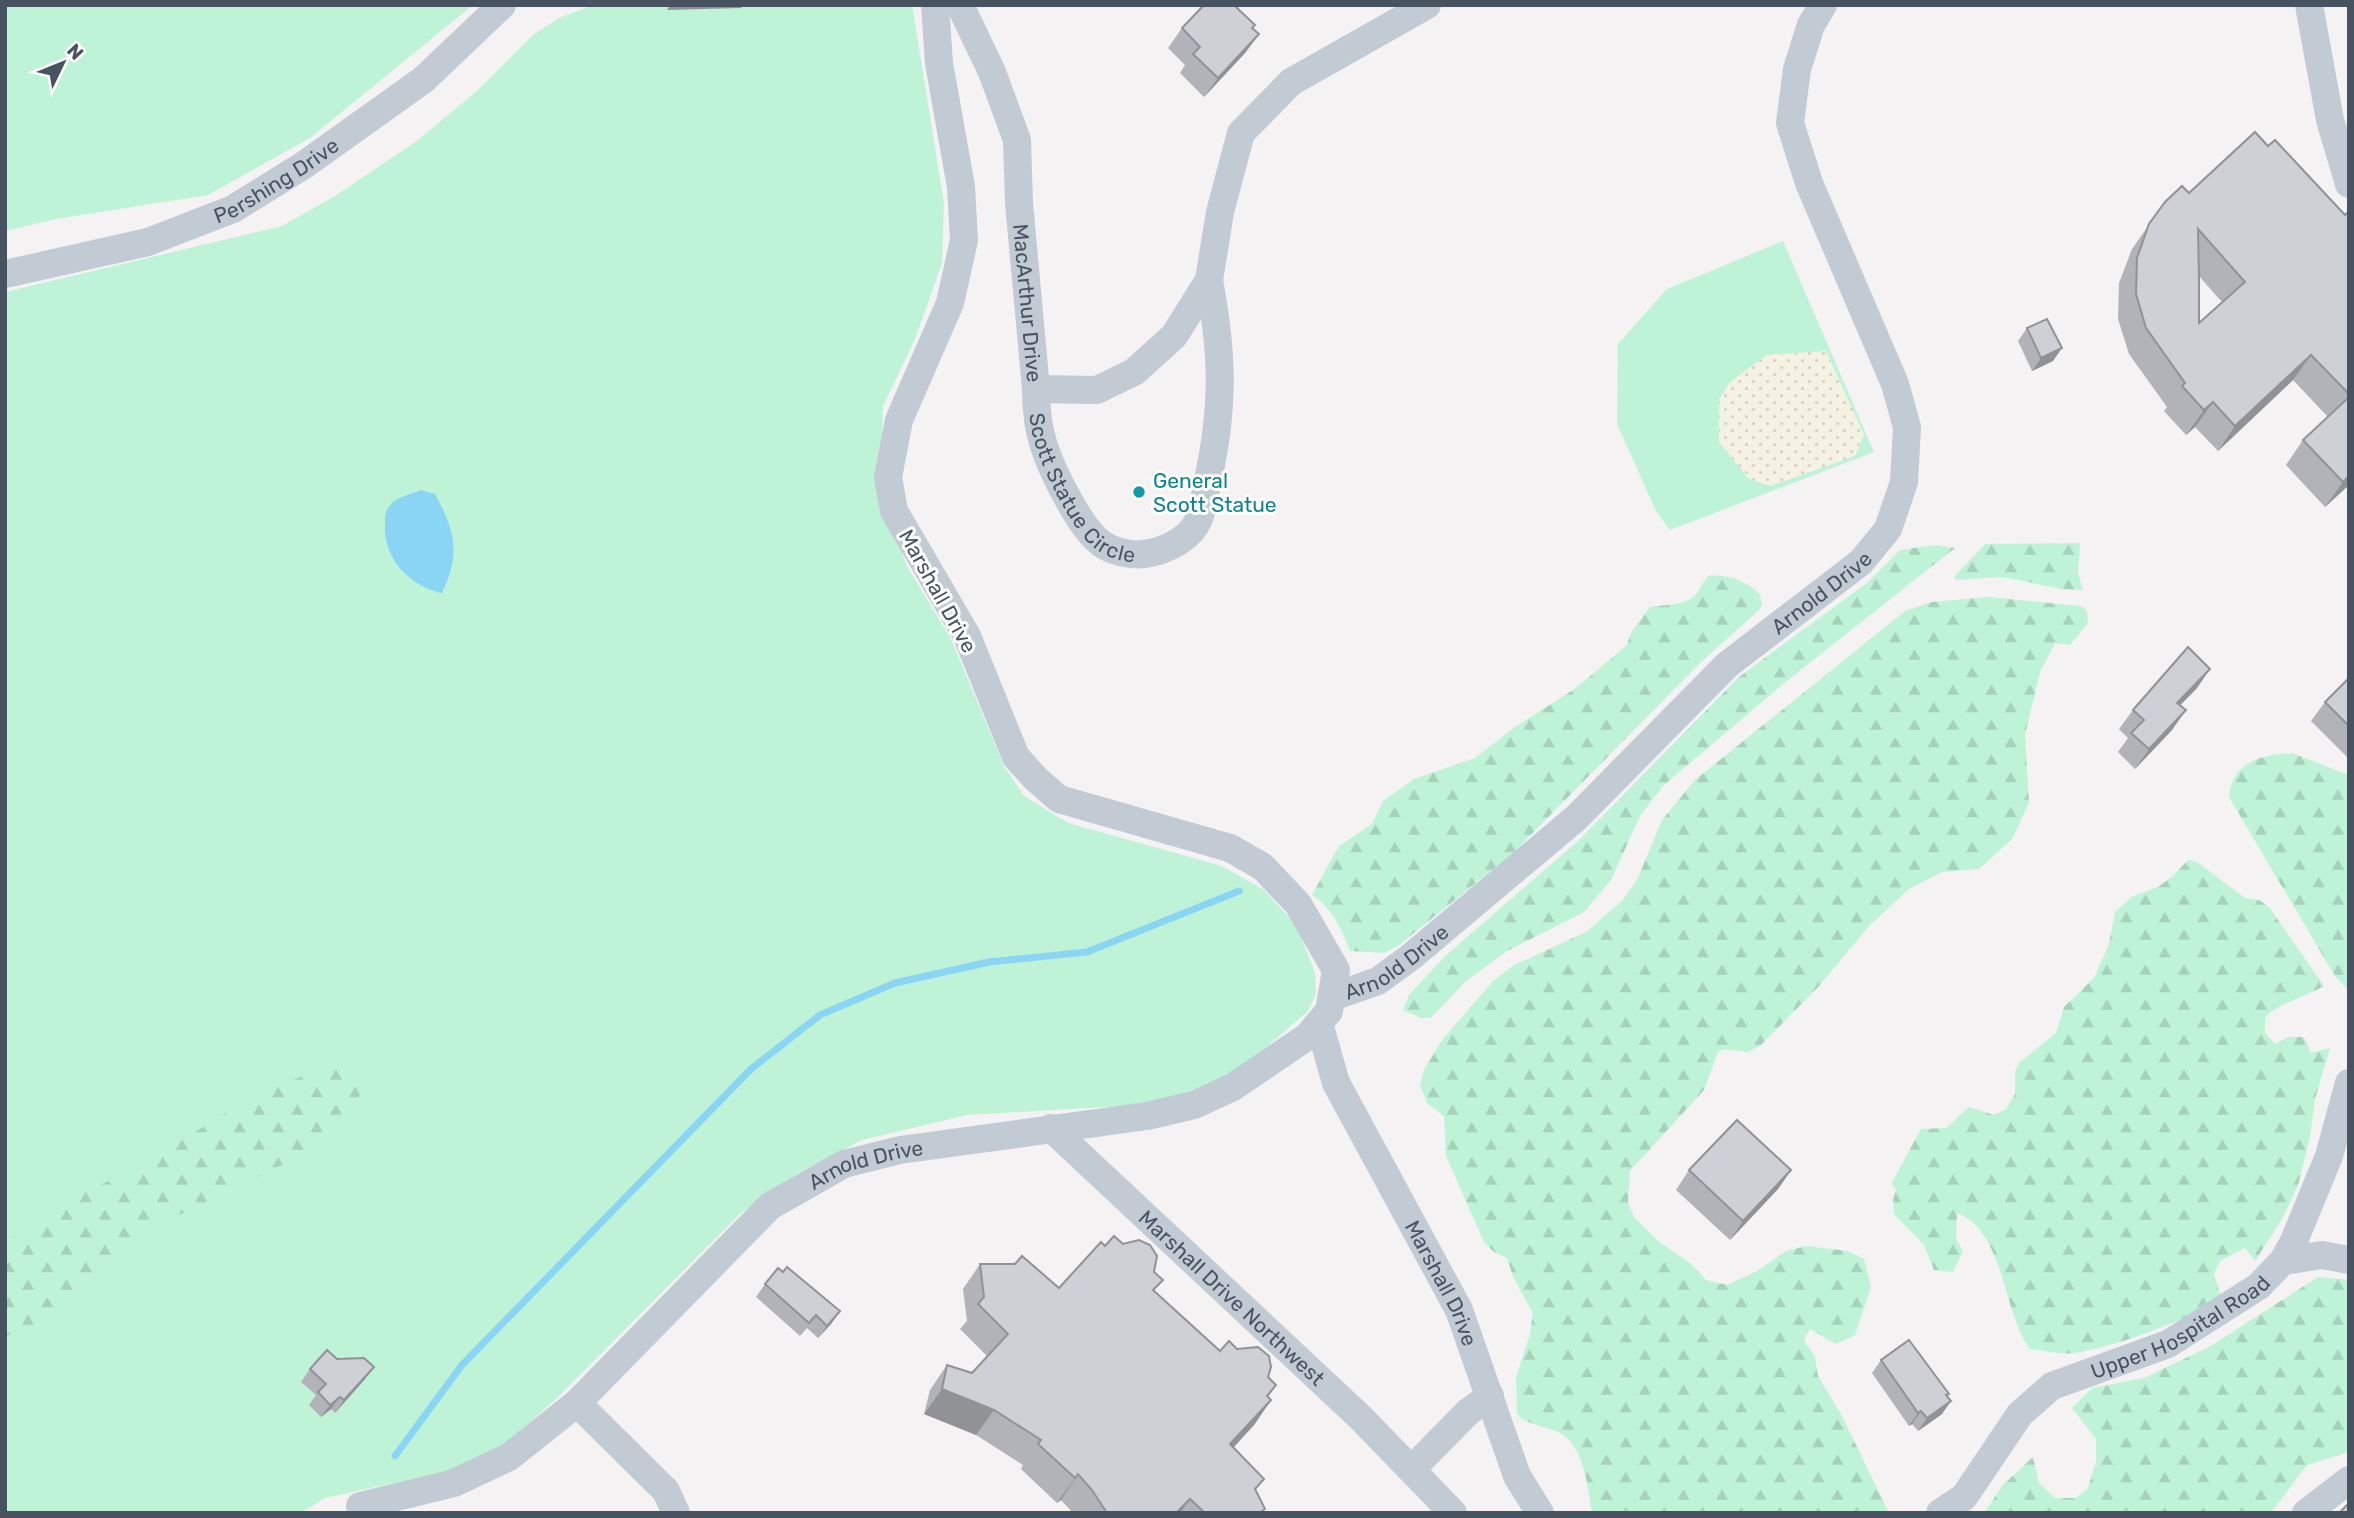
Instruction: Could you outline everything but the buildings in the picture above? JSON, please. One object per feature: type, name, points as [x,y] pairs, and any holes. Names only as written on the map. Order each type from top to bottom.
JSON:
[{"type":"street","name":"Pershing Drive","points":[[5,274],[148,242],[233,209],[304,165],[423,80],[502,5]]},
{"type":"street","name":"Marshall Drive","points":[[936,5],[939,63],[961,187],[964,240],[950,303],[899,420],[888,478],[894,511],[967,636],[1016,757],[1059,799],[1230,848],[1263,867],[1298,904],[1336,970],[1332,997]]},
{"type":"street","name":"MacArthur Drive","points":[[960,5],[992,72],[1017,140],[1019,202],[1036,389],[1097,390],[1134,372],[1174,336],[1209,280],[1220,212],[1241,134],[1290,82],[1427,5]]},
{"type":"street","name":"Arnold Drive","points":[[360,1506],[454,1483],[509,1457],[577,1403],[770,1206],[844,1164],[900,1150],[1147,1116],[1194,1105],[1233,1087],[1308,1036],[1329,1011],[1332,997],[1378,981],[1432,939],[1576,818],[1727,665],[1861,562],[1888,529],[1904,482],[1907,428],[1895,384],[1809,183],[1790,123],[1797,69],[1811,25],[1823,5]]},
{"type":"street","points":[[2309,5],[2330,120],[2349,184]]},
{"type":"street","name":"Scott Statue Circle","points":[[1036,389],[1037,412],[1044,447],[1079,514],[1096,540],[1136,556],[1175,544],[1195,526],[1204,502],[1214,451],[1222,376],[1209,280]]},
{"type":"street","name":"Marshall Drive","points":[[1319,1023],[1336,1083],[1459,1310],[1490,1396]]},
{"type":"street","name":"Upper Hospital Road","points":[[1940,1513],[1964,1497],[2020,1414],[2052,1386],[2168,1344],[2259,1286],[2283,1261],[2329,1156],[2349,1083]]},
{"type":"street","name":"Marshall Drive Northwest","points":[[1051,1128],[1412,1469]]},
{"type":"street","points":[[2283,1261],[2322,1255],[2349,1260]]},
{"type":"street","points":[[1453,1513],[1412,1469],[1468,1412],[1490,1396],[1517,1476],[1540,1513]]},
{"type":"street","points":[[577,1403],[666,1491],[676,1513]]},
{"type":"street","points":[[2306,1513],[2349,1480]]},
{"type":"green space","points":[[5,5],[473,5],[310,138],[208,195],[56,219],[5,231]]},
{"type":"green space","points":[[593,5],[912,5],[944,203],[942,263],[915,339],[883,406],[880,499],[908,568],[951,639],[1004,766],[1024,796],[1068,823],[1222,866],[1264,890],[1297,926],[1315,973],[1316,994],[1308,1011],[1246,1065],[1214,1082],[1179,1095],[1141,1105],[967,1115],[862,1140],[798,1173],[740,1214],[557,1398],[510,1440],[458,1469],[325,1498],[301,1513],[5,1513],[5,292],[282,226],[335,196],[414,143],[477,91],[533,35],[559,18]]},
{"type":"green space","points":[[1783,241],[1874,452],[1670,530],[1656,511],[1617,424],[1618,344],[1667,289]]},
{"type":"green space","points":[[2080,543],[2078,573],[2083,590],[2062,589],[2003,577],[1956,580],[1954,577],[1985,544]]},
{"type":"green space","points":[[1935,545],[1955,548],[1788,680],[1664,785],[1640,816],[1611,880],[1584,912],[1507,951],[1465,982],[1431,1018],[1421,1018],[1403,1010],[1409,995],[1445,956],[1578,841],[1739,677],[1868,582],[1900,550]]},
{"type":"green space","points":[[1710,575],[1725,576],[1754,589],[1760,594],[1762,605],[1759,610],[1701,662],[1512,854],[1399,945],[1384,953],[1350,951],[1336,920],[1312,895],[1339,846],[1372,824],[1383,801],[1414,779],[1475,758],[1515,727],[1576,688],[1626,646],[1632,631],[1650,607],[1675,604],[1692,598]]},
{"type":"green space","points":[[1988,597],[2080,606],[2087,610],[2088,623],[2070,645],[2055,643],[2040,672],[2025,735],[2029,803],[2012,839],[1979,869],[1942,872],[1909,889],[1870,925],[1819,986],[1761,1045],[1748,1052],[1724,1049],[1718,1052],[1704,1090],[1630,1171],[1628,1202],[1634,1217],[1657,1240],[1691,1264],[1706,1280],[1727,1285],[1757,1271],[1786,1251],[1806,1246],[1848,1251],[1864,1259],[1871,1287],[1855,1335],[1836,1344],[1810,1329],[1804,1340],[1815,1357],[1818,1376],[1841,1414],[1889,1513],[1592,1513],[1583,1466],[1573,1445],[1556,1431],[1530,1423],[1517,1414],[1516,1377],[1530,1334],[1533,1313],[1514,1279],[1507,1258],[1494,1252],[1484,1242],[1446,1156],[1444,1116],[1427,1103],[1420,1085],[1424,1070],[1442,1040],[1493,981],[1514,965],[1586,932],[1623,900],[1637,880],[1662,820],[1695,780],[1905,611],[1932,602]]},
{"type":"green space","points":[[2292,753],[2349,775],[2348,990],[2335,976],[2229,797],[2236,775],[2250,762]]},
{"type":"green space","points":[[2188,860],[2197,862],[2245,898],[2259,900],[2269,907],[2324,986],[2279,1007],[2265,1017],[2265,1033],[2275,1044],[2288,1037],[2304,1037],[2311,1053],[2330,1048],[2315,1099],[2310,1137],[2298,1185],[2282,1219],[2255,1261],[2245,1248],[2220,1261],[2214,1274],[2221,1297],[2207,1306],[2150,1332],[2090,1350],[2058,1353],[2030,1349],[2014,1315],[1994,1254],[1973,1222],[1957,1213],[1956,1239],[1963,1251],[1953,1272],[1934,1270],[1924,1245],[1894,1214],[1893,1200],[1896,1189],[1891,1184],[1921,1129],[1946,1128],[1969,1107],[1994,1115],[2006,1109],[2015,1094],[2015,1071],[2019,1063],[2056,1033],[2064,1007],[2094,978],[2109,944],[2115,912],[2133,896],[2158,887]]},
{"type":"green space","points":[[345,1059],[364,1089],[325,1144],[171,1219],[42,1326],[5,1336],[5,1243],[46,1210],[137,1168],[253,1096]]},
{"type":"green space","points":[[2318,1277],[2349,1280],[2349,1452],[2307,1465],[2271,1513],[1984,1513],[2003,1485],[2033,1457],[2039,1483],[2055,1498],[2076,1498],[2088,1488],[2096,1461],[2096,1439],[2072,1408],[2092,1388],[2144,1378],[2209,1347]]},
{"type":"sand","points":[[1826,351],[1864,435],[1855,456],[1770,486],[1748,478],[1719,442],[1719,400],[1729,383],[1767,355]]},
{"type":"water","points":[[421,490],[435,494],[451,531],[452,566],[442,593],[420,585],[402,571],[386,541],[385,519],[389,507],[397,499]]},
{"type":"waterway","points":[[395,1456],[462,1365],[751,1069],[820,1015],[895,983],[989,962],[1087,952],[1239,891]]},
{"type":"place","name":"General Scott Statue","points":[[1139,492]]}]
